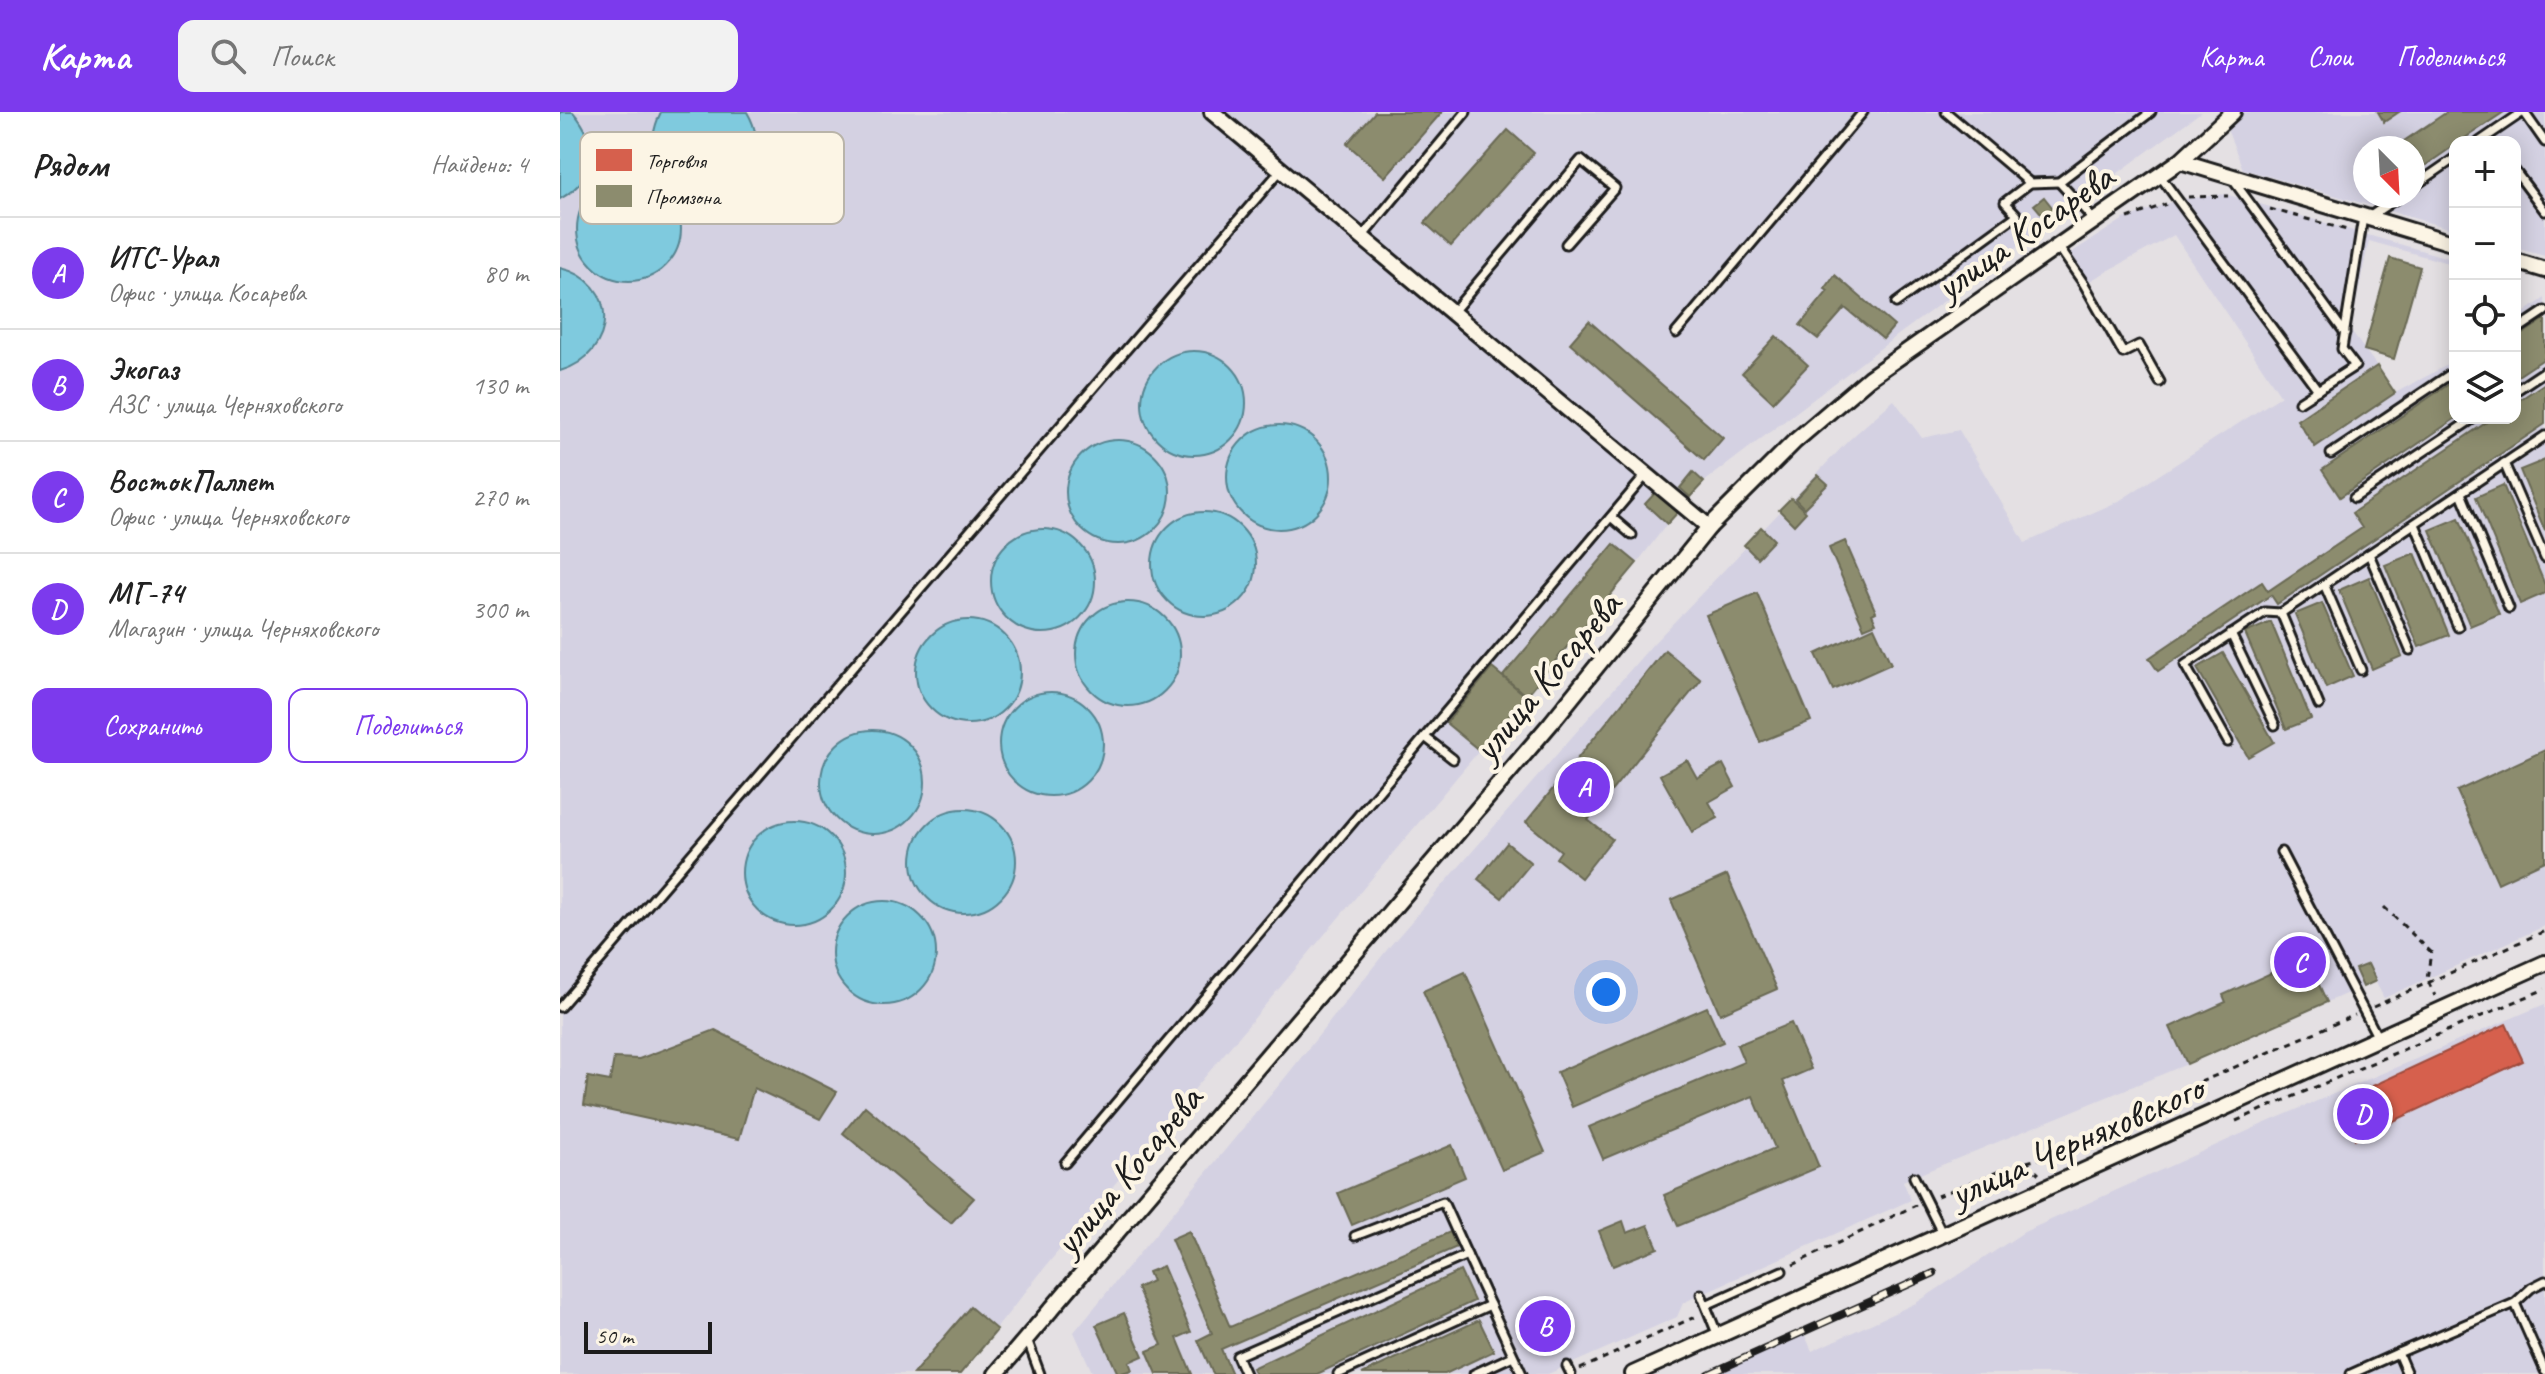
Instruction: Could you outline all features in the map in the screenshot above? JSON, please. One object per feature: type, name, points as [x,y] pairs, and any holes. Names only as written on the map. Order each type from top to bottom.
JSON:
[{"type":"street","points":[[1212,112],[1709,527]]},
{"type":"street","name":"улица Косарева","points":[[996,1374],[1551,723],[1709,527],[1794,442],[1869,378],[2160,176],[2232,112]]},
{"type":"street","points":[[2180,161],[2449,242]]},
{"type":"street","points":[[2521,263],[2545,270]]},
{"type":"street","name":"улица Черняховского","points":[[1633,1374],[2545,963]]},
{"type":"lane","points":[[1362,237],[1466,112]]},
{"type":"lane","points":[[1676,333],[1863,112]]},
{"type":"lane","points":[[1946,112],[2030,183]]},
{"type":"lane","points":[[1896,303],[2017,215],[2005,202],[2030,183],[2059,182],[2151,112]]},
{"type":"lane","points":[[2495,136],[2524,112],[2545,142]]},
{"type":"lane","points":[[1452,313],[1581,160],[1615,188],[1566,244]]},
{"type":"lane","points":[[2425,179],[2449,162]]},
{"type":"lane","points":[[560,1007],[1281,170]]},
{"type":"lane","points":[[2229,174],[2345,333]]},
{"type":"lane","points":[[2160,176],[2318,390]]},
{"type":"lane","points":[[2521,179],[2545,211]]},
{"type":"lane","points":[[2059,182],[2095,221]]},
{"type":"lane","points":[[2299,402],[2355,366],[2342,349],[2365,217],[2380,208]]},
{"type":"lane","points":[[2058,246],[2084,284],[2123,353],[2139,345],[2160,382]]},
{"type":"lane","points":[[2521,327],[2545,311]]},
{"type":"lane","points":[[2521,387],[2545,371]]},
{"type":"lane","points":[[2331,454],[2449,375]]},
{"type":"lane","points":[[2354,498],[2465,424]]},
{"type":"lane","points":[[2228,742],[2185,665],[2265,612],[2281,613],[2545,436]]},
{"type":"lane","points":[[2504,463],[2545,558]]},
{"type":"lane","points":[[1065,1163],[1646,475]]},
{"type":"lane","points":[[2461,493],[2509,608]]},
{"type":"lane","points":[[1611,517],[1632,535]]},
{"type":"lane","points":[[2415,524],[2458,627]]},
{"type":"lane","points":[[2369,554],[2410,650]]},
{"type":"lane","points":[[2324,584],[2361,670]]},
{"type":"lane","points":[[2281,613],[2319,705]]},
{"type":"lane","points":[[2231,634],[2275,725]]},
{"type":"lane","points":[[1425,737],[1453,759]]},
{"type":"lane","points":[[2281,852],[2378,1038]]},
{"type":"lane","points":[[1914,1177],[1943,1235]]},
{"type":"lane","points":[[1355,1236],[1443,1202],[1522,1374]]},
{"type":"lane","points":[[1245,1374],[1237,1356],[1467,1255]]},
{"type":"lane","points":[[1707,1308],[1782,1271]]},
{"type":"lane","points":[[2351,1374],[2515,1303],[2531,1288],[2545,1281]]},
{"type":"lane","points":[[1701,1294],[1718,1336]]},
{"type":"lane","points":[[2515,1303],[2545,1371]]},
{"type":"lane","points":[[1338,1374],[1490,1305]]},
{"type":"lane","points":[[1026,1338],[1040,1374]]},
{"type":"lane","points":[[2398,1353],[2407,1374]]},
{"type":"lane","points":[[1474,1374],[1513,1356]]},
{"type":"path","points":[[2384,907],[2431,952],[2429,982],[2442,1010]]},
{"type":"path","points":[[1782,1271],[1926,1200],[2015,1165],[2061,1153],[2106,1129],[2147,1113],[2196,1084],[2545,931]]},
{"type":"path","points":[[1570,1371],[1707,1308]]},
{"type":"shaded area","points":[[560,112],[2201,112],[1704,482],[1050,1261],[960,1374],[560,1374]]},
{"type":"shaded area","points":[[2220,112],[2545,112],[2545,256],[2521,250],[2521,136],[2449,136],[2449,228],[2379,208],[2425,208],[2425,136],[2353,136],[2353,201],[2243,169]]},
{"type":"shaded area","points":[[2225,194],[2449,258],[2449,263],[2369,241],[2350,330],[2377,366],[2315,447],[2395,393],[2449,364],[2449,384],[2323,470],[2340,496],[2449,423],[2484,424],[2352,512],[2362,528],[2268,591],[2261,582],[2149,658],[2158,671],[2271,595],[2277,604],[2545,424],[2545,460],[2520,471],[2545,531],[2545,585],[2503,486],[2476,497],[2520,603],[2545,593],[2545,926],[2384,998],[2375,981],[2187,1064],[1903,1181],[1911,1200],[1701,1294],[1683,1303],[1677,1317],[1548,1374],[1093,1374],[1074,1332],[1390,946],[1652,645],[1849,440],[1894,400],[1922,438],[1959,430],[2025,543],[2119,501],[2281,396],[2174,235],[2084,284],[2066,256],[2124,219],[2177,200]],"holes":[[[2415,554],[2449,634],[2420,647],[2385,566]],[[2369,577],[2402,655],[2371,668],[2339,590]],[[2322,603],[2353,676],[2327,687],[2296,614]],[[2271,623],[2311,718],[2286,729],[2245,633]],[[2222,653],[2274,742],[2249,757],[2197,669]]]},
{"type":"shaded area","points":[[2545,298],[2545,319],[2521,335],[2521,315]]},
{"type":"shaded area","points":[[2545,358],[2545,383],[2521,399],[2521,374]]},
{"type":"shaded area","points":[[2545,1004],[2545,1374],[1707,1374],[1803,1331],[1812,1351],[1916,1303],[2024,1232],[2263,1124]]},
{"type":"water","points":[[560,112],[573,112],[586,132],[580,132],[580,182],[560,199]]},
{"type":"water","points":[[661,112],[747,112],[754,132],[655,132]]},
{"type":"water","points":[[580,212],[580,224],[680,224],[677,249],[666,266],[649,277],[629,281],[609,277],[592,266],[581,249],[577,229]]},
{"type":"water","points":[[560,268],[580,275],[593,287],[602,302],[604,318],[593,350],[579,362],[560,371]]},
{"type":"water","points":[[1194,351],[1214,355],[1231,366],[1242,383],[1246,403],[1242,423],[1231,440],[1214,451],[1194,455],[1174,451],[1157,440],[1146,423],[1142,403],[1146,383],[1157,366],[1174,355]]},
{"type":"water","points":[[1279,425],[1299,429],[1316,440],[1327,457],[1331,477],[1327,497],[1316,514],[1299,525],[1279,529],[1259,525],[1242,514],[1231,497],[1227,477],[1231,457],[1242,440],[1259,429]]},
{"type":"water","points":[[1118,440],[1138,444],[1155,455],[1166,472],[1170,492],[1166,512],[1155,529],[1138,540],[1118,544],[1098,540],[1081,529],[1070,512],[1066,492],[1070,472],[1081,455],[1098,444]]},
{"type":"water","points":[[1204,512],[1224,516],[1241,527],[1252,544],[1256,564],[1252,584],[1241,601],[1224,612],[1204,616],[1184,612],[1167,601],[1156,584],[1152,564],[1156,544],[1167,527],[1184,516]]},
{"type":"water","points":[[1043,529],[1063,533],[1080,544],[1091,561],[1095,581],[1091,601],[1080,618],[1063,629],[1043,633],[1023,629],[1006,618],[995,601],[991,581],[995,561],[1006,544],[1023,533]]},
{"type":"water","points":[[1128,602],[1148,606],[1165,617],[1176,634],[1180,654],[1176,674],[1165,691],[1148,702],[1128,706],[1108,702],[1091,691],[1080,674],[1076,654],[1080,634],[1091,617],[1108,606]]},
{"type":"water","points":[[968,620],[988,624],[1005,635],[1016,652],[1020,672],[1016,692],[1005,709],[988,720],[968,724],[948,720],[931,709],[920,692],[916,672],[920,652],[931,635],[948,624]]},
{"type":"water","points":[[1051,692],[1071,696],[1088,707],[1099,724],[1103,744],[1099,764],[1088,781],[1071,792],[1051,796],[1031,792],[1014,781],[1003,764],[999,744],[1003,724],[1014,707],[1031,696]]},
{"type":"water","points":[[873,730],[893,734],[910,745],[921,762],[925,782],[921,802],[910,819],[893,830],[873,834],[853,830],[836,819],[825,802],[821,782],[825,762],[836,745],[853,734]]},
{"type":"water","points":[[964,809],[984,813],[1001,824],[1012,841],[1016,861],[1012,881],[1001,898],[984,909],[964,913],[944,909],[927,898],[916,881],[912,861],[916,841],[927,824],[944,813]]},
{"type":"water","points":[[794,821],[814,825],[831,836],[842,853],[846,873],[842,893],[831,910],[814,921],[794,925],[774,921],[757,910],[746,893],[742,873],[746,853],[757,836],[774,825]]},
{"type":"water","points":[[884,901],[904,905],[921,916],[932,933],[936,953],[932,973],[921,990],[904,1001],[884,1005],[864,1001],[847,990],[836,973],[832,953],[836,933],[847,916],[864,905]]},
{"type":"building: Торговля","points":[[2506,1024],[2523,1061],[2355,1139],[2338,1102]]},
{"type":"building: Промзона","points":[[1375,112],[1442,112],[1385,177],[1347,144]]},
{"type":"building: Промзона","points":[[2378,112],[2399,112],[2384,122]]},
{"type":"building: Промзона","points":[[2447,112],[2504,112],[2468,136],[2449,136],[2449,149],[2425,166],[2425,136],[2411,136]]},
{"type":"building: Промзона","points":[[1508,130],[1534,153],[1451,246],[1425,223]]},
{"type":"building: Промзона","points":[[2044,197],[2055,211],[2046,219],[2034,205]]},
{"type":"building: Промзона","points":[[2390,258],[2420,267],[2394,359],[2364,350]]},
{"type":"building: Промзона","points":[[1835,275],[1894,326],[1883,339],[1845,308],[1818,339],[1800,325],[1828,291],[1825,289]]},
{"type":"building: Промзона","points":[[2545,319],[2545,358],[2521,374],[2521,352],[2521,335]]},
{"type":"building: Промзона","points":[[1589,321],[1723,438],[1704,460],[1570,343]]},
{"type":"building: Промзона","points":[[1776,336],[1808,365],[1773,402],[1742,373]]},
{"type":"building: Промзона","points":[[2377,366],[2395,393],[2315,447],[2297,420]]},
{"type":"building: Промзона","points":[[2545,383],[2545,424],[2277,604],[2271,595],[2158,671],[2149,658],[2262,582],[2268,591],[2362,528],[2352,513],[2484,424],[2521,424],[2521,399]]},
{"type":"building: Промзона","points":[[2449,384],[2449,423],[2340,497],[2322,470]]},
{"type":"building: Промзона","points":[[2545,460],[2545,531],[2520,470]]},
{"type":"building: Промзона","points":[[1693,472],[1704,482],[1690,497],[1680,488]]},
{"type":"building: Промзона","points":[[1818,475],[1828,484],[1804,508],[1795,499]]},
{"type":"building: Промзона","points":[[2503,485],[2545,585],[2545,593],[2520,604],[2476,497]]},
{"type":"building: Промзона","points":[[1657,491],[1679,511],[1667,524],[1645,504]]},
{"type":"building: Промзона","points":[[1791,498],[1806,512],[1794,525],[1779,510]]},
{"type":"building: Промзона","points":[[2459,518],[2499,614],[2470,626],[2430,530]]},
{"type":"building: Промзона","points":[[1761,527],[1774,540],[1757,558],[1744,545]]},
{"type":"building: Промзона","points":[[1845,541],[1876,612],[1872,614],[1876,623],[1864,628],[1829,548]]},
{"type":"building: Промзона","points":[[1614,544],[1637,563],[1526,696],[1503,676]]},
{"type":"building: Промзона","points":[[2415,553],[2449,635],[2419,647],[2385,565]]},
{"type":"building: Промзона","points":[[2369,577],[2402,656],[2372,669],[2339,590]]},
{"type":"building: Промзона","points":[[1757,593],[1811,721],[1760,742],[1706,615]]},
{"type":"building: Промзона","points":[[2322,603],[2353,676],[2326,688],[2295,614]]},
{"type":"building: Промзона","points":[[2271,622],[2311,719],[2286,729],[2245,633]]},
{"type":"building: Промзона","points":[[1874,627],[1891,664],[1833,690],[1816,654]]},
{"type":"building: Промзона","points":[[1665,650],[1701,680],[1588,820],[1612,839],[1581,878],[1556,858],[1561,851],[1526,822]]},
{"type":"building: Промзона","points":[[2223,653],[2274,742],[2248,757],[2197,668]]},
{"type":"building: Промзона","points":[[1492,668],[1526,696],[1480,751],[1446,723]]},
{"type":"building: Промзона","points":[[2545,750],[2545,861],[2498,883],[2457,791]]},
{"type":"building: Промзона","points":[[1687,760],[1697,778],[1723,764],[1735,787],[1709,802],[1718,818],[1692,832],[1660,775]]},
{"type":"building: Промзона","points":[[1507,843],[1531,863],[1502,898],[1478,879]]},
{"type":"building: Промзона","points":[[1727,875],[1777,989],[1720,1014],[1671,900]]},
{"type":"building: Промзона","points":[[2306,957],[2327,1002],[2187,1064],[2170,1027],[2226,1002],[2223,995]]},
{"type":"building: Промзона","points":[[2368,964],[2376,981],[2363,987],[2355,969]]},
{"type":"building: Промзона","points":[[1465,972],[1545,1152],[1502,1170],[1423,991]]},
{"type":"building: Промзона","points":[[1707,1007],[1723,1042],[1572,1107],[1557,1072]]},
{"type":"building: Промзона","points":[[1791,1023],[1811,1069],[1783,1081],[1819,1167],[1678,1226],[1664,1195],[1775,1148],[1753,1096],[1603,1159],[1589,1127],[1744,1062],[1737,1045]]},
{"type":"building: Промзона","points":[[715,1030],[837,1092],[820,1119],[754,1088],[739,1139],[584,1105],[588,1077],[610,1081],[614,1058],[639,1059]]},
{"type":"building: Промзона","points":[[865,1106],[974,1198],[951,1223],[843,1133]]},
{"type":"building: Промзона","points":[[1452,1145],[1465,1177],[1352,1225],[1338,1193]]},
{"type":"building: Промзона","points":[[1623,1221],[1627,1233],[1648,1225],[1658,1248],[1613,1266],[1599,1231]]},
{"type":"building: Промзона","points":[[1189,1231],[1230,1327],[1450,1232],[1457,1247],[1221,1349],[1232,1374],[1213,1374],[1198,1340],[1212,1333],[1171,1239]]},
{"type":"building: Промзона","points":[[1163,1266],[1191,1332],[1177,1338],[1192,1374],[1157,1374],[1147,1351],[1162,1345],[1137,1288],[1152,1281],[1148,1272]]},
{"type":"building: Промзона","points":[[1460,1271],[1474,1301],[1317,1374],[1255,1374],[1252,1368]]},
{"type":"building: Промзона","points":[[970,1307],[997,1330],[960,1374],[913,1374]]},
{"type":"building: Промзона","points":[[1124,1313],[1143,1356],[1129,1362],[1132,1370],[1118,1374],[1096,1325]]},
{"type":"building: Промзона","points":[[1479,1320],[1494,1351],[1445,1374],[1362,1374]]},
{"type":"railway","points":[[1709,1374],[1934,1273]]},
{"type":"place","name":"ИТС-Урал","points":[[1584,787]]},
{"type":"place","name":"ВостокПаллет","points":[[2300,962]]},
{"type":"place","name":"МГ-74","points":[[2363,1114]]},
{"type":"place","name":"Экогаз","points":[[1545,1326]]}]
